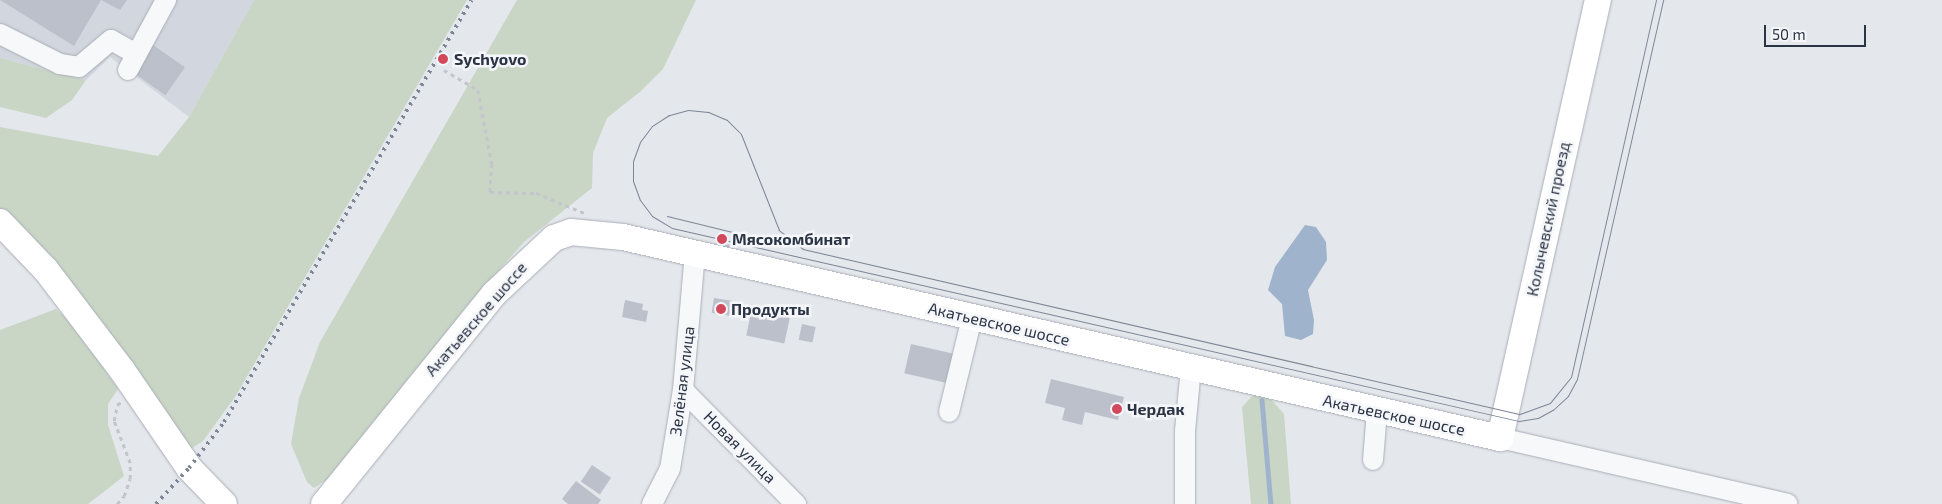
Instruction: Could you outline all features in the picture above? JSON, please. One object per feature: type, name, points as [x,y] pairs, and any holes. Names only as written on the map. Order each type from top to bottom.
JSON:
[{"type":"main road","name":"Колычевский проезд","points":[[1500,438],[1598,0]]},
{"type":"main road","points":[[0,222],[46,270],[136,390],[189,468],[224,504]]},
{"type":"main road","name":"Акатьевское шоссе","points":[[324,504],[462,331],[524,263],[554,238],[591,232],[695,254],[1377,412],[1500,438]]},
{"type":"street","points":[[0,34],[60,64],[79,68],[111,40],[132,62],[166,0]]},
{"type":"street","name":"Зелёная улица","points":[[652,504],[670,469],[683,390],[695,254]]},
{"type":"street","points":[[949,412],[972,318]]},
{"type":"street","points":[[1185,504],[1185,431],[1192,368]]},
{"type":"street","name":"Новая улица","points":[[683,390],[796,504]]},
{"type":"street","points":[[1373,460],[1377,412]]},
{"type":"street","name":"Акатьевское шоссе","points":[[1500,438],[1788,504]]},
{"type":"path","points":[[444,70],[478,90],[492,164],[490,192],[536,193],[590,214]]},
{"type":"path","points":[[117,504],[124,496],[130,479],[130,463],[114,421],[117,405],[136,390]]},
{"type":"shaded area","points":[[0,0],[254,0],[189,117],[110,57],[86,80],[0,58]]},
{"type":"green space","points":[[254,0],[467,0],[235,397],[203,441],[189,450],[0,211],[0,127],[158,156],[189,117]]},
{"type":"green space","points":[[517,0],[696,0],[663,69],[641,91],[607,118],[593,153],[592,188],[524,242],[465,308],[340,471],[314,488],[307,482],[291,444],[299,398],[320,342]]},
{"type":"green space","points":[[0,58],[86,80],[72,100],[46,118],[0,107]]},
{"type":"green space","points":[[56,309],[75,326],[118,389],[108,404],[108,425],[124,476],[88,504],[0,504],[0,330]]},
{"type":"green space","points":[[1254,394],[1270,398],[1284,414],[1291,504],[1251,504],[1242,407]]},
{"type":"water","points":[[1305,225],[1316,227],[1326,242],[1327,260],[1308,290],[1314,320],[1313,334],[1301,340],[1285,336],[1282,304],[1268,290],[1275,267]]},
{"type":"building","points":[[0,0],[101,0],[74,46]]},
{"type":"building","points":[[101,0],[127,0],[120,10]]},
{"type":"building","points":[[153,45],[185,67],[165,95],[133,73]]},
{"type":"building","points":[[716,242],[730,245],[729,249],[715,246]]},
{"type":"building","name":"Продукты","points":[[714,298],[732,301],[729,316],[712,313]]},
{"type":"building","points":[[625,300],[643,304],[642,310],[648,311],[646,322],[622,317]]},
{"type":"building","points":[[752,308],[790,316],[784,343],[746,335]]},
{"type":"building","points":[[802,324],[816,327],[812,343],[799,340]]},
{"type":"building","points":[[911,344],[956,354],[949,384],[904,373]]},
{"type":"building","points":[[1051,379],[1124,397],[1118,420],[1085,412],[1082,425],[1062,420],[1065,408],[1045,403]]},
{"type":"building","points":[[592,465],[611,478],[600,494],[581,482]]},
{"type":"building","points":[[576,481],[601,500],[598,504],[568,504],[562,499]]},
{"type":"waterway","points":[[1262,400],[1271,504]]},
{"type":"tram line","points":[[1656,0],[1571,377],[1550,403],[1519,414],[803,249],[779,230],[741,134],[727,120],[708,112],[688,110],[669,115],[652,126],[640,142],[633,161],[633,181],[640,200],[652,216],[672,228],[1519,421],[1538,418],[1554,409],[1568,396],[1577,379],[1663,0]]},
{"type":"tram line","points":[[667,216],[786,245]]},
{"type":"railway","points":[[156,504],[189,468],[224,422],[472,0]]},
{"type":"place","name":"Sychyovo","points":[[443,59]]},
{"type":"place","name":"Мясокомбинат","points":[[722,239]]},
{"type":"place","name":"Продукты","points":[[721,309]]},
{"type":"place","name":"Чердак","points":[[1117,409]]}]
